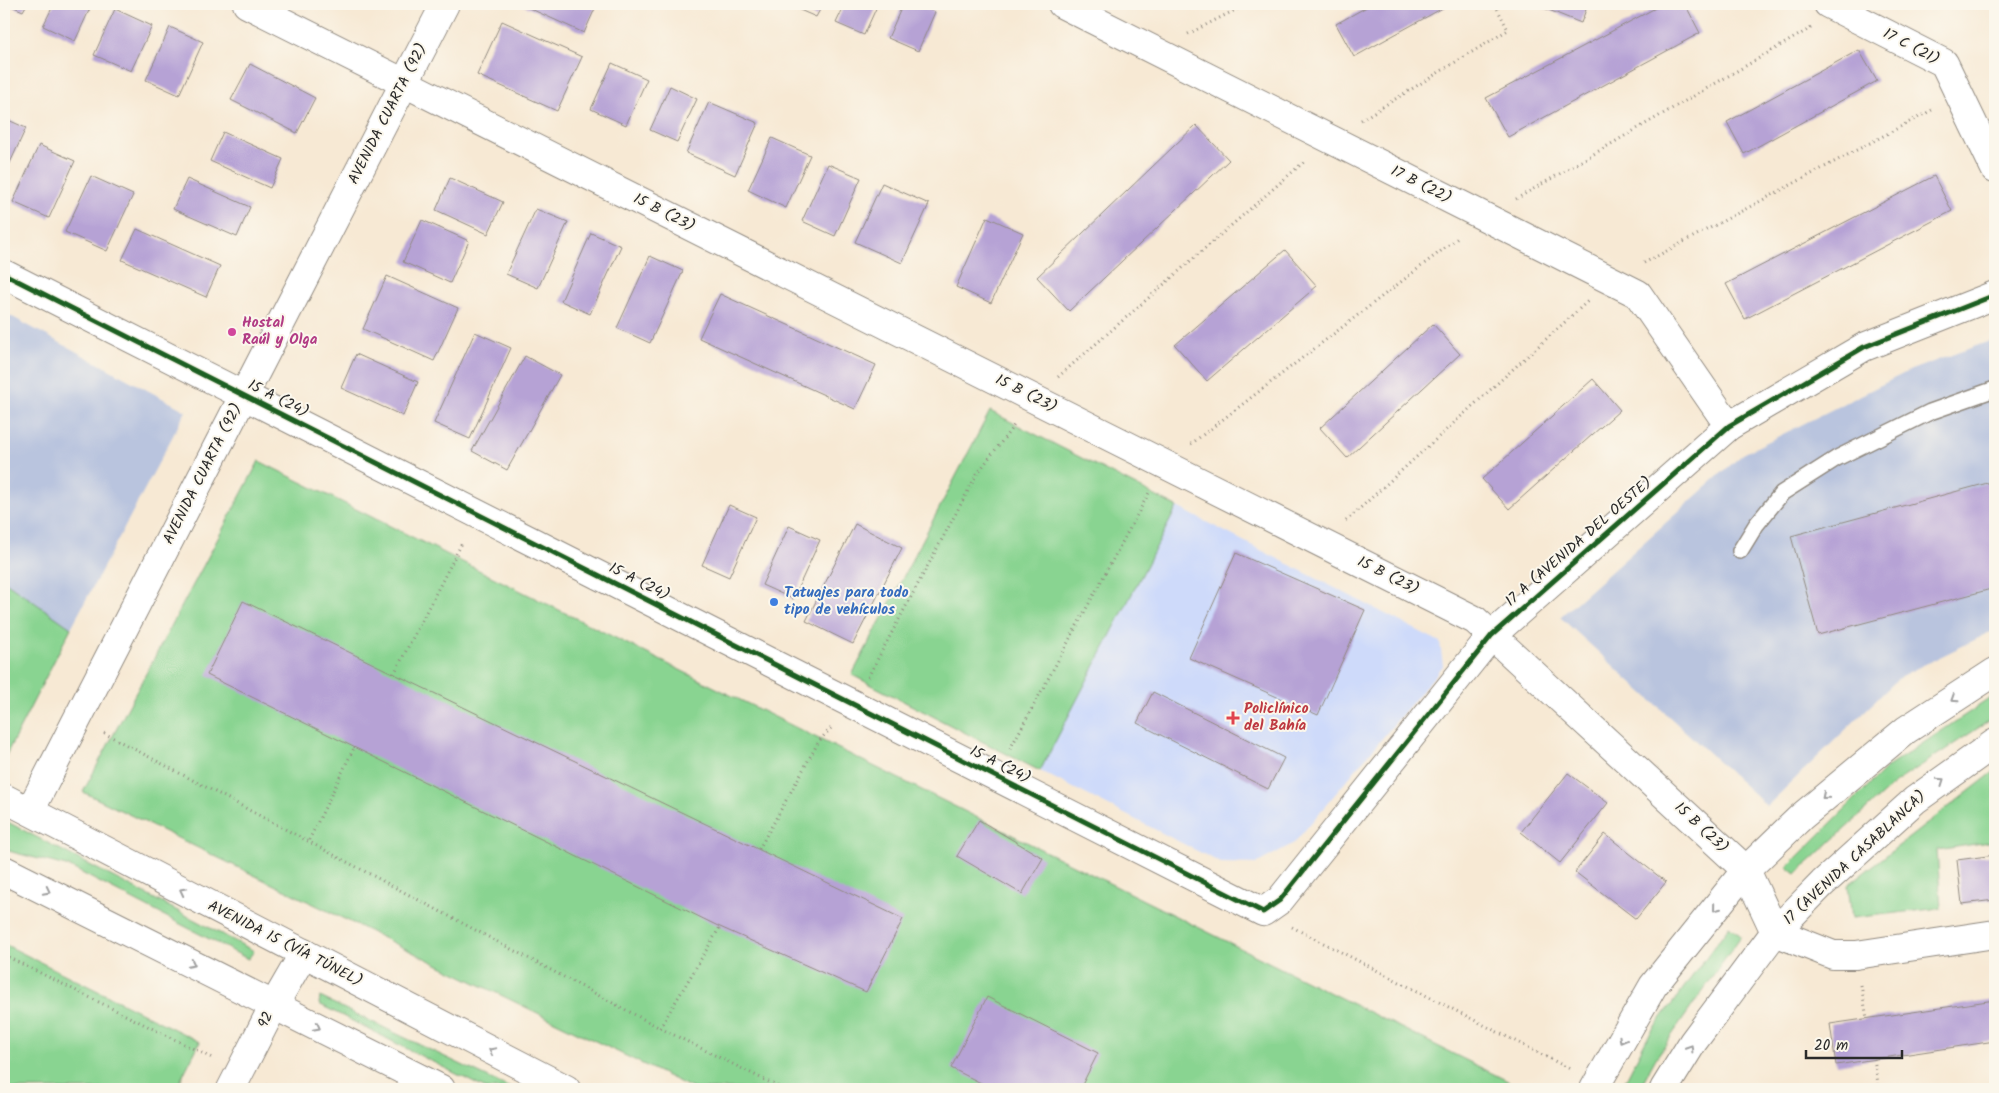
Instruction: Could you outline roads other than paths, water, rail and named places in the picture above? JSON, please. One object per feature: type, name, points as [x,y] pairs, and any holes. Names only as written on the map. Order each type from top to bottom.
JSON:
[{"type":"street","name":"15 B (23)","points":[[247,4],[1475,620],[1746,870]]},
{"type":"street","name":"AVENIDA CUARTA (92)","points":[[30,812],[445,4]]},
{"type":"street","name":"17 B (22)","points":[[1062,4],[1638,294],[1728,426]]},
{"type":"street","name":"17 C (21)","points":[[1834,7],[1944,63],[1995,169]]},
{"type":"street","name":"15 A (24)","points":[[4,274],[1263,912]]},
{"type":"street","name":"17 A (AVENIDA DEL OESTE)","points":[[1263,912],[1280,900],[1492,635],[1728,426],[1864,347],[1995,294]]},
{"type":"street","points":[[1595,1086],[1653,986],[1746,870],[1801,816],[1906,730],[1995,672]]},
{"type":"street","name":"17 (AVENIDA CASABLANCA)","points":[[1664,1089],[1693,1042],[1775,932],[1823,883],[1915,800],[1995,743]]},
{"type":"street","name":"AVENIDA 15 (VÍA TÚNEL)","points":[[4,798],[566,1089]]},
{"type":"street","points":[[4,870],[441,1089]]},
{"type":"street","points":[[1746,870],[1775,932],[1833,955],[1856,955],[1995,934]]},
{"type":"street","name":"92","points":[[235,1080],[274,1005],[304,954]]},
{"type":"lane","points":[[1740,551],[1756,525],[1782,493],[1837,458],[1930,412],[1995,389]]},
{"type":"place","name":"Hostal Raúl y Olga","points":[[232,332]]},
{"type":"place","name":"Tatuajes para todo tipo de vehículos","points":[[774,602]]},
{"type":"place","name":"Policlínico del Bahía","points":[[1233,718]]}]
